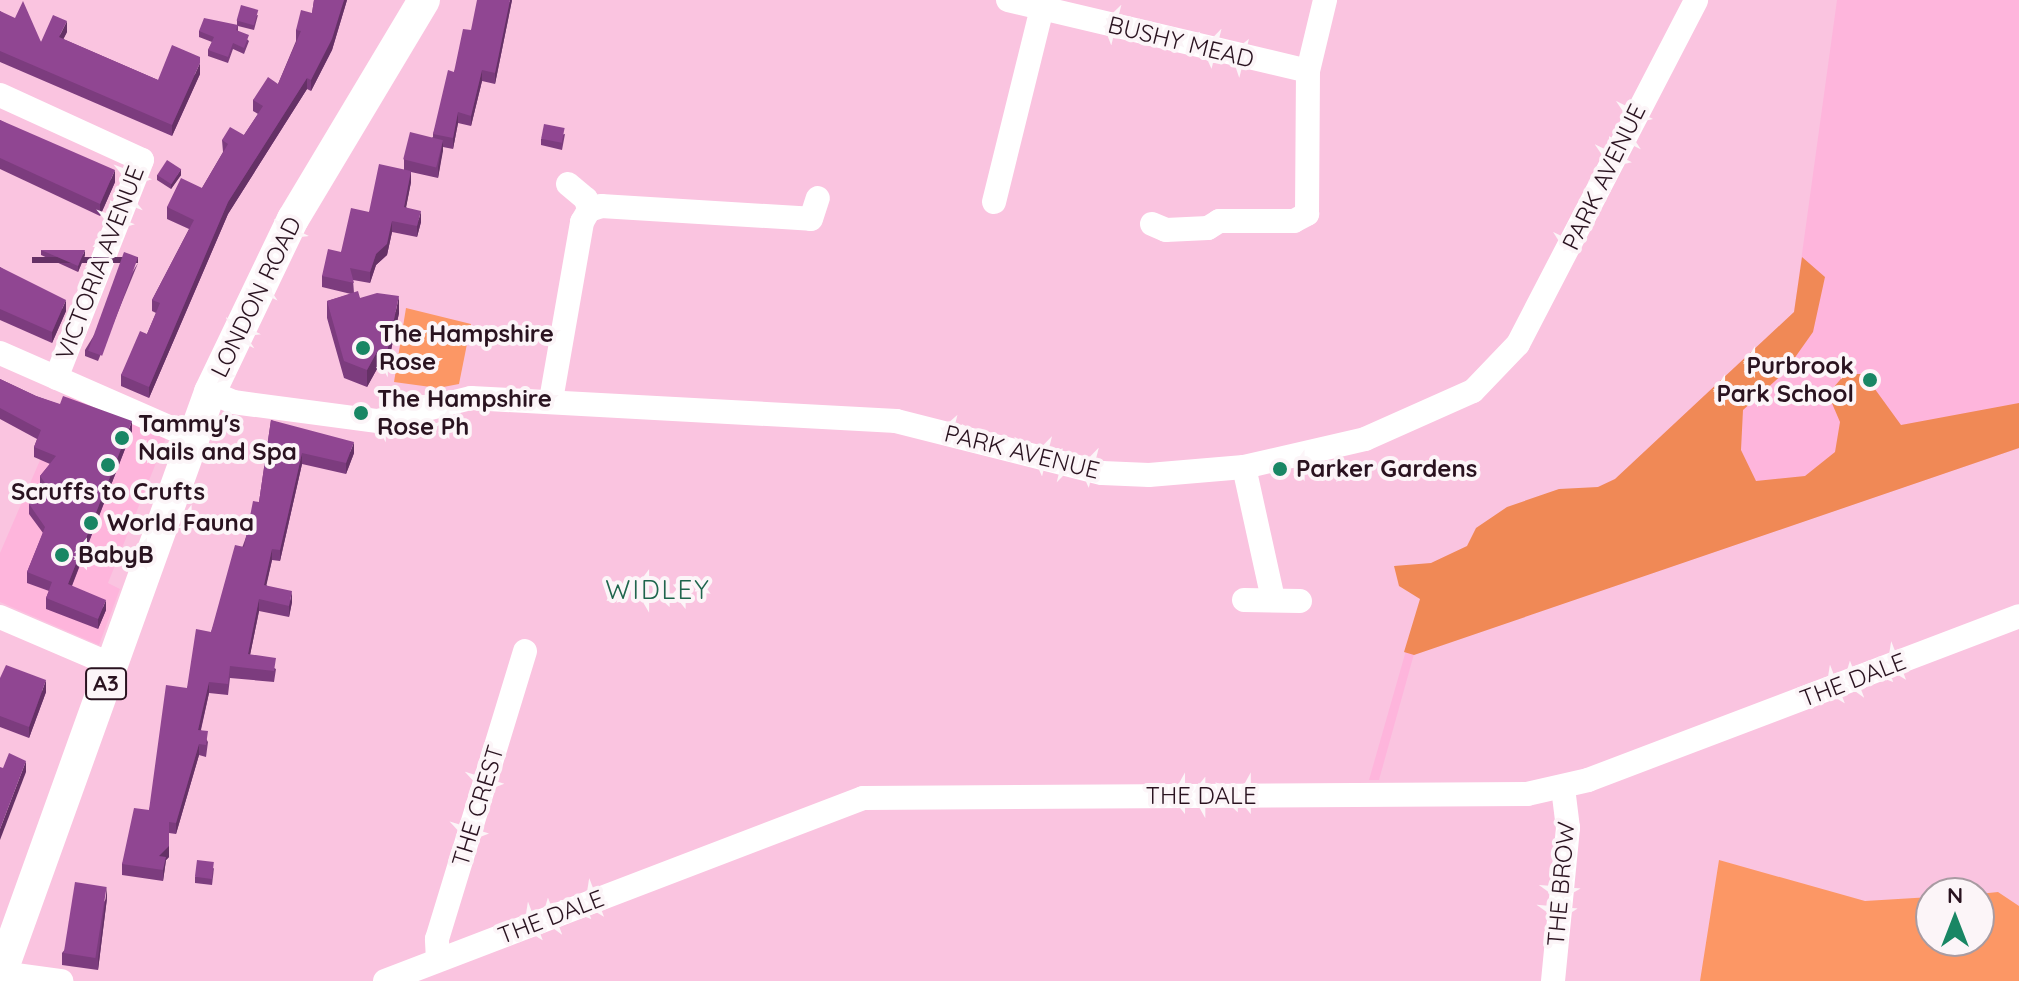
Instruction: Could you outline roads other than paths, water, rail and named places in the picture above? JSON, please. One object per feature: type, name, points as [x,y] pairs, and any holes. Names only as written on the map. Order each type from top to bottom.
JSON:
[{"type":"main road","name":"LONDON ROAD","points":[[1,974],[11,912],[112,665],[191,437],[210,392],[293,219],[424,0]]},
{"type":"street","name":"BUSHY MEAD","points":[[1008,0],[1308,71]]},
{"type":"street","points":[[1152,224],[1166,230],[1208,228],[1219,221],[1294,221],[1307,214],[1308,71],[1325,0]]},
{"type":"street","name":"PARK AVENUE","points":[[210,392],[233,402],[378,421],[458,399],[551,400],[620,408],[896,421],[1102,473],[1149,475],[1244,467],[1365,439],[1461,397],[1498,367],[1548,293],[1696,0]]},
{"type":"street","points":[[994,202],[1042,8]]},
{"type":"street","name":"VICTORIA AVENUE","points":[[0,95],[142,160],[56,378]]},
{"type":"street","points":[[568,184],[586,199],[589,210]]},
{"type":"street","points":[[551,400],[582,222],[589,210],[601,206],[820,214]]},
{"type":"street","points":[[0,353],[191,437]]},
{"type":"street","points":[[1244,467],[1273,599]]},
{"type":"street","points":[[1244,600],[1300,601]]},
{"type":"street","name":"THE DALE","points":[[385,981],[863,798],[1497,795],[1563,788],[2019,616]]},
{"type":"street","points":[[0,617],[112,665]]},
{"type":"street","name":"THE CREST","points":[[438,960],[437,939],[525,651]]},
{"type":"street","name":"THE BROW","points":[[1553,981],[1568,828],[1563,788]]},
{"type":"street","points":[[1,974],[61,981]]},
{"type":"place","name":"The Hampshire Rose","points":[[363,348]]},
{"type":"place","name":"Purbrook Park School","points":[[1870,380]]},
{"type":"place","name":"The Hampshire Rose Ph","points":[[361,413]]},
{"type":"place","name":"Tammy's Nails and Spa","points":[[122,438]]},
{"type":"place","name":"Scruffs to Crufts","points":[[108,465]]},
{"type":"place","name":"Parker Gardens","points":[[1280,469]]},
{"type":"place","name":"World Fauna","points":[[91,523]]},
{"type":"place","name":"BabyB","points":[[62,555]]},
{"type":"district","name":"WIDLEY","points":[[658,590]]}]
